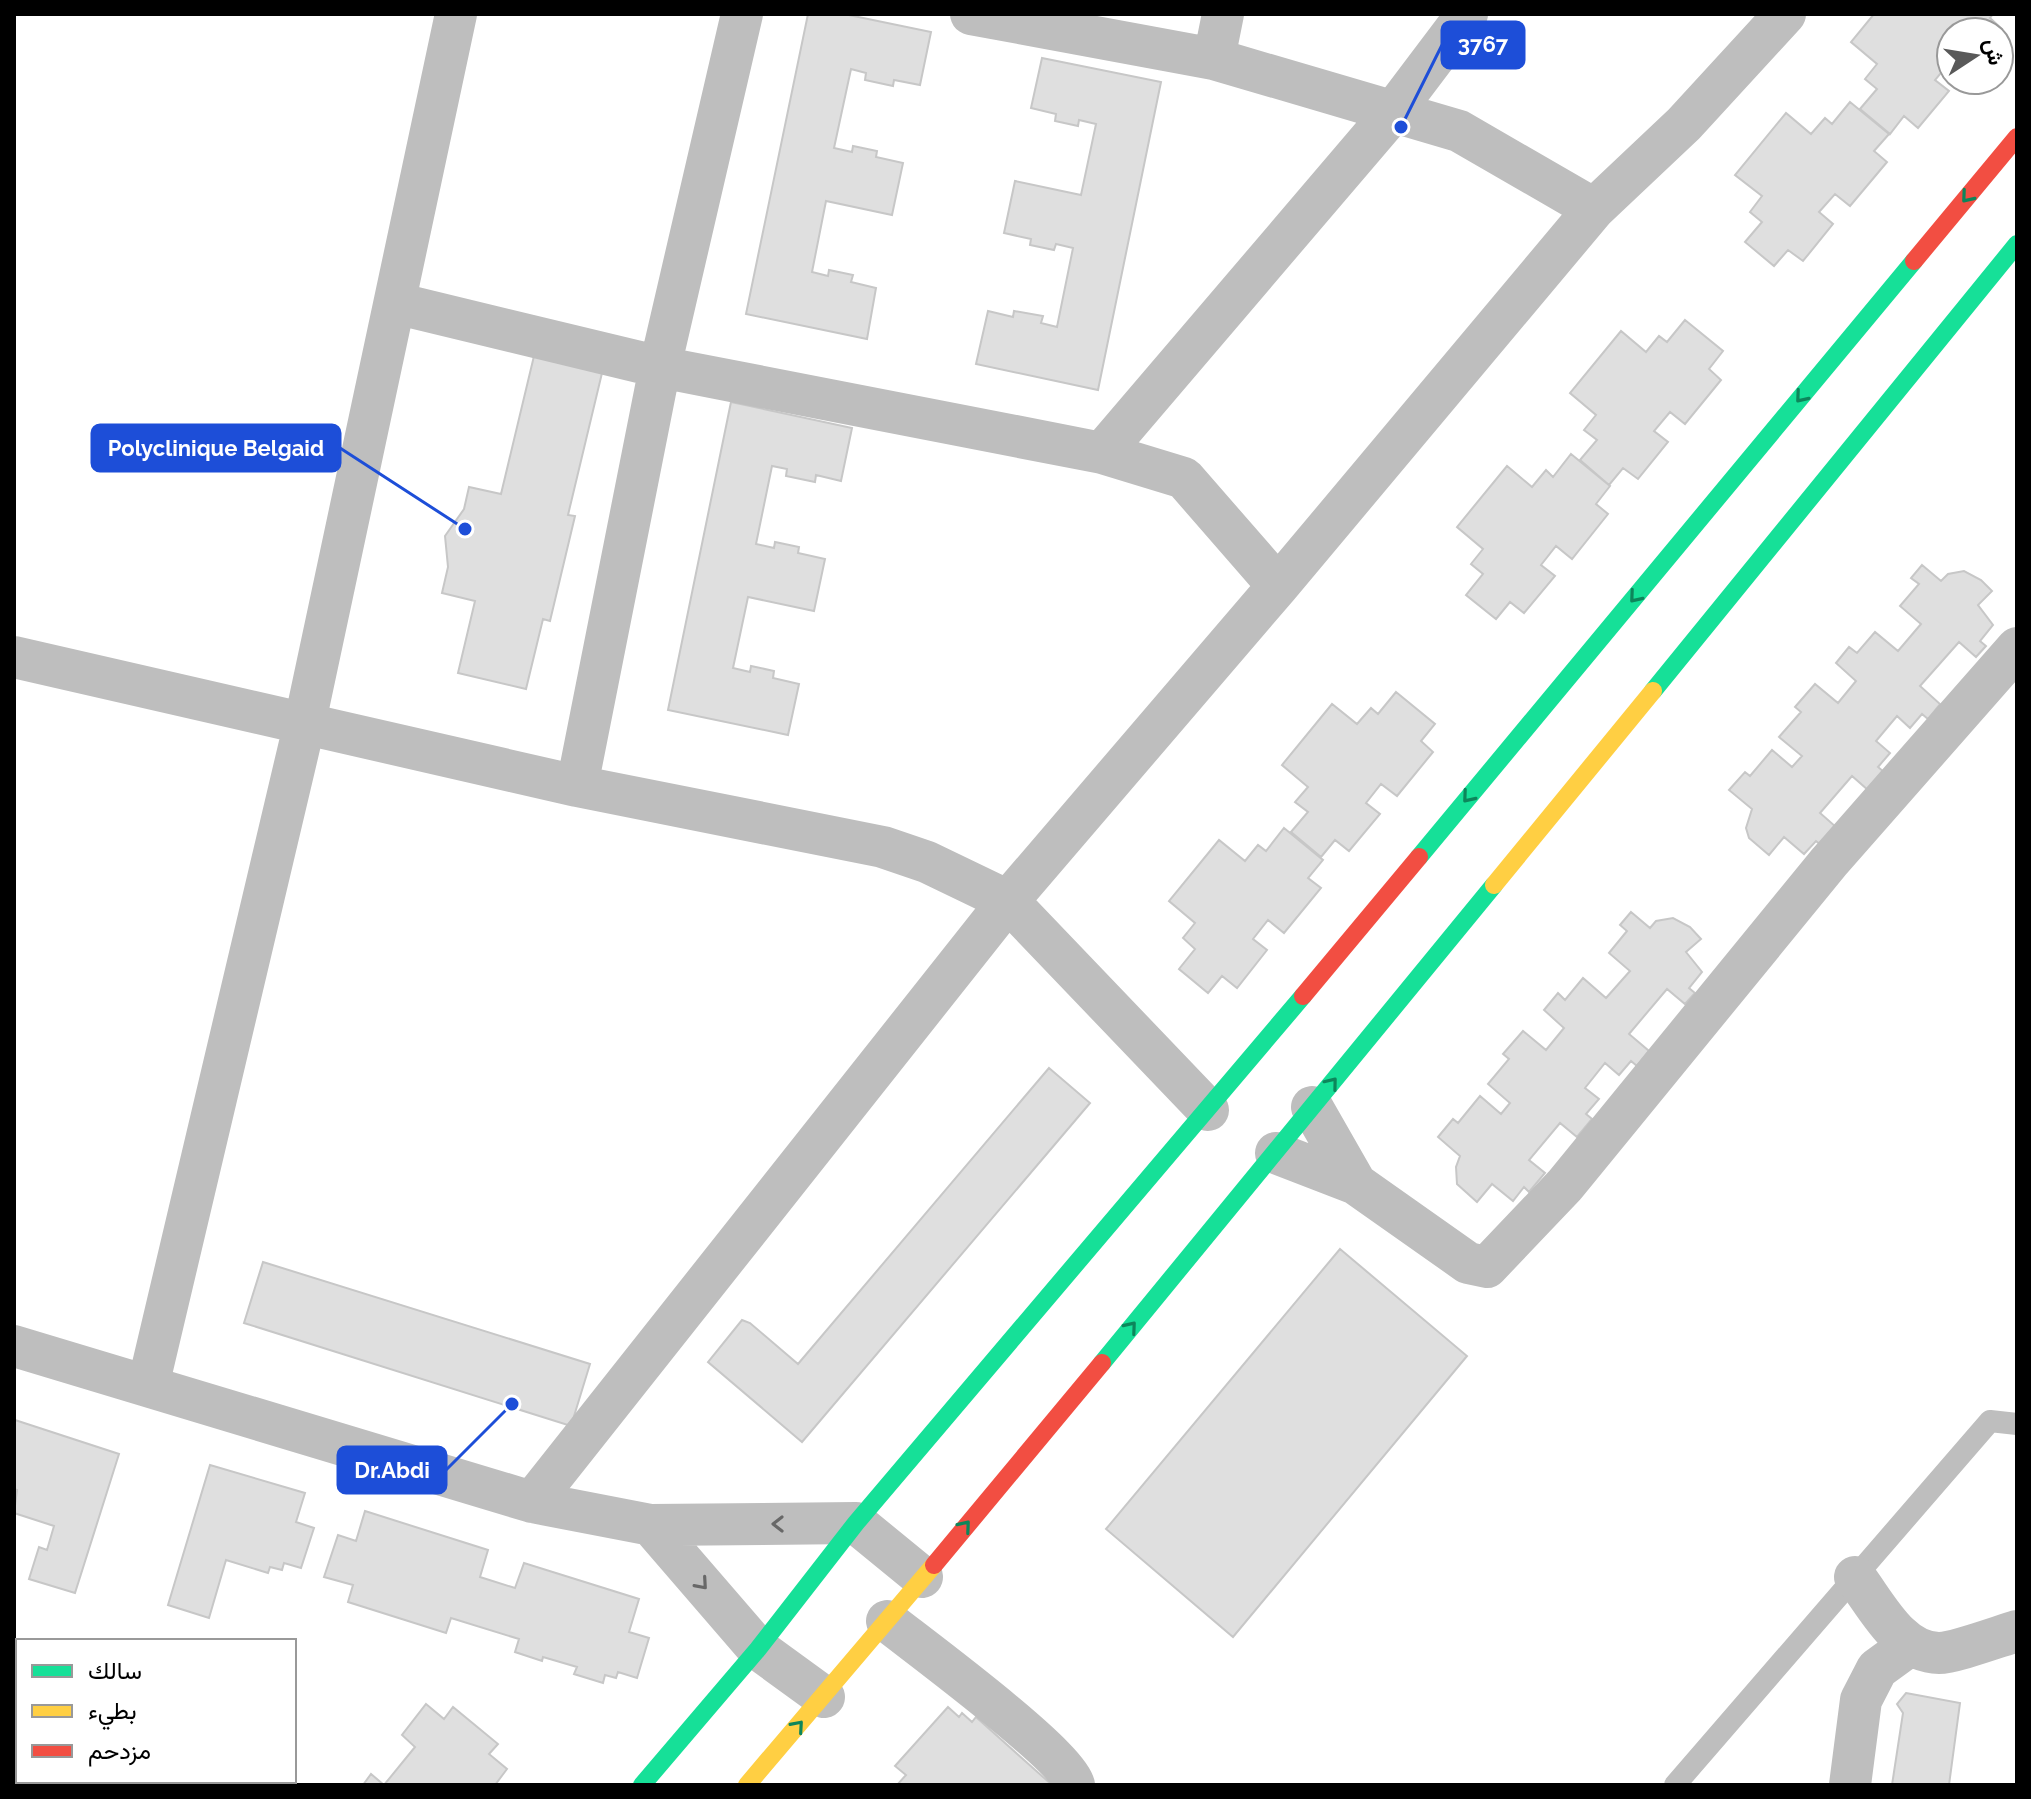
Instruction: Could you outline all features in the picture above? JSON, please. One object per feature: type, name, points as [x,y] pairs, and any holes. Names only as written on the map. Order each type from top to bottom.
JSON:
[{"type":"main road","points":[[642,1785],[758,1649],[856,1523],[1208,1110],[2017,137]]},
{"type":"main road","points":[[747,1785],[824,1697],[1276,1153],[2017,244]]},
{"type":"street","points":[[148,1386],[305,722],[456,14]]},
{"type":"street","points":[[577,786],[660,367],[742,14]]},
{"type":"street","points":[[971,14],[1214,59],[1459,131],[1594,209]]},
{"type":"street","points":[[1214,59],[1223,14]]},
{"type":"street","points":[[1102,453],[1393,112],[1467,14]]},
{"type":"street","points":[[532,1502],[1008,901],[1278,586],[1594,209],[1684,124],[1785,14]]},
{"type":"street","points":[[395,303],[660,367],[1102,453],[1184,478],[1278,586]]},
{"type":"street","points":[[1276,1153],[1356,1184],[1468,1263],[1487,1267],[1565,1185],[1829,862],[2017,648]]},
{"type":"street","points":[[14,657],[577,786],[883,847],[927,862],[1008,901],[1208,1110]]},
{"type":"street","points":[[1312,1107],[1356,1184]]},
{"type":"street","points":[[14,1346],[532,1502],[651,1525],[856,1523],[922,1577]]},
{"type":"street","points":[[651,1525],[758,1649],[824,1697]]},
{"type":"street","points":[[1855,1577],[1890,1625],[1910,1645],[1939,1653],[2017,1631]]},
{"type":"street","points":[[887,1621],[1032,1736],[1071,1776],[1074,1785]]},
{"type":"street","points":[[1850,1785],[1861,1700],[1877,1669],[1910,1645]]},
{"type":"lane","points":[[1675,1785],[1990,1421],[2017,1424]]},
{"type":"building","points":[[808,14],[844,14],[931,32],[920,85],[894,80],[893,86],[865,80],[866,73],[851,69],[834,148],[852,152],[853,146],[877,151],[876,157],[903,163],[892,215],[826,201],[812,272],[828,276],[829,270],[853,275],[851,282],[876,288],[867,339],[746,314]]},
{"type":"building","points":[[1874,14],[1993,14],[1935,16],[1935,96],[1945,96],[1918,128],[1904,116],[1890,134],[1860,109],[1877,89],[1865,79],[1877,64],[1851,42]]},
{"type":"building","points":[[1042,58],[1161,82],[1098,390],[976,364],[988,311],[1013,317],[1014,311],[1043,316],[1041,323],[1057,327],[1073,248],[1056,244],[1054,250],[1030,245],[1031,239],[1004,233],[1015,181],[1081,195],[1096,124],[1079,120],[1078,126],[1055,121],[1056,114],[1031,108]]},
{"type":"building","points":[[1850,102],[1889,134],[1874,151],[1887,162],[1850,206],[1835,194],[1819,212],[1833,224],[1803,261],[1788,250],[1774,266],[1745,242],[1762,222],[1750,212],[1762,196],[1735,175],[1786,113],[1811,134],[1825,118],[1832,124]]},
{"type":"building","points":[[1685,320],[1723,351],[1709,369],[1721,380],[1685,424],[1670,412],[1654,431],[1668,442],[1638,479],[1623,468],[1609,485],[1580,460],[1597,440],[1584,430],[1596,415],[1570,393],[1621,331],[1646,352],[1659,336],[1667,342]]},
{"type":"building","points":[[534,356],[602,373],[568,515],[575,516],[550,621],[543,619],[526,689],[458,673],[475,601],[442,593],[448,567],[445,536],[464,509],[469,487],[501,494]]},
{"type":"building","points":[[731,402],[852,428],[841,481],[816,475],[815,482],[786,476],[787,469],[772,466],[756,544],[774,548],[775,542],[799,547],[798,553],[825,559],[814,611],[748,597],[733,668],[750,672],[751,666],[774,671],[773,678],[799,684],[788,735],[668,710]]},
{"type":"building","points":[[1571,454],[1610,486],[1596,504],[1608,514],[1572,559],[1556,546],[1541,565],[1555,576],[1524,613],[1510,602],[1496,619],[1466,595],[1483,574],[1471,564],[1483,549],[1457,527],[1507,466],[1532,487],[1546,470],[1553,477]]},
{"type":"building","points":[[1922,565],[1941,581],[1948,574],[1964,571],[1981,580],[1992,591],[1978,605],[1993,625],[1980,641],[1986,646],[1976,657],[1959,642],[1920,686],[1940,704],[1928,719],[1922,714],[1910,728],[1897,716],[1876,741],[1890,753],[1878,767],[1884,772],[1868,790],[1852,776],[1820,813],[1836,827],[1821,845],[1816,841],[1804,854],[1784,837],[1769,855],[1749,838],[1746,828],[1752,809],[1729,790],[1745,772],[1750,776],[1772,750],[1792,767],[1802,756],[1779,737],[1801,712],[1795,707],[1815,684],[1838,703],[1856,681],[1836,663],[1849,647],[1857,653],[1875,632],[1898,651],[1921,624],[1900,606],[1919,584],[1911,578]]},
{"type":"building","points":[[1396,692],[1435,724],[1421,741],[1433,752],[1397,796],[1381,784],[1366,803],[1380,814],[1349,851],[1335,840],[1321,857],[1291,832],[1308,812],[1295,802],[1308,787],[1282,765],[1332,704],[1357,724],[1371,708],[1378,714]]},
{"type":"building","points":[[1284,828],[1323,860],[1308,878],[1321,888],[1284,933],[1268,920],[1253,939],[1267,950],[1237,988],[1222,976],[1208,993],[1179,969],[1195,949],[1183,938],[1195,923],[1169,901],[1219,840],[1245,861],[1258,845],[1266,851]]},
{"type":"building","points":[[1631,912],[1650,928],[1656,921],[1673,918],[1690,927],[1701,939],[1686,952],[1702,972],[1689,988],[1695,993],[1685,1004],[1667,989],[1629,1034],[1649,1051],[1637,1066],[1631,1061],[1619,1075],[1605,1063],[1585,1088],[1599,1099],[1586,1114],[1592,1119],[1577,1137],[1560,1123],[1529,1160],[1545,1173],[1529,1192],[1524,1187],[1513,1201],[1492,1184],[1477,1202],[1457,1184],[1456,1167],[1460,1156],[1438,1137],[1453,1119],[1458,1123],[1480,1096],[1501,1114],[1510,1103],[1488,1084],[1509,1059],[1503,1054],[1523,1031],[1546,1050],[1564,1028],[1544,1010],[1558,993],[1565,1000],[1583,978],[1606,998],[1630,971],[1609,953],[1627,931],[1620,925]]},
{"type":"building","points":[[1049,1068],[1090,1103],[802,1442],[708,1362],[742,1320],[750,1323],[798,1364]]},
{"type":"building","points":[[1340,1249],[1467,1356],[1233,1637],[1106,1529]]},
{"type":"building","points":[[263,1262],[590,1364],[571,1426],[244,1323]]},
{"type":"building","points":[[15,1420],[119,1454],[75,1593],[29,1579],[39,1547],[47,1550],[54,1526],[14,1513],[17,1490],[14,1489]]},
{"type":"building","points":[[210,1465],[305,1493],[296,1522],[314,1528],[301,1568],[284,1563],[282,1570],[270,1567],[268,1573],[226,1560],[209,1618],[168,1605]]},
{"type":"building","points":[[365,1511],[488,1550],[480,1577],[515,1588],[524,1563],[639,1599],[629,1632],[649,1638],[637,1678],[618,1672],[616,1678],[605,1675],[603,1683],[574,1674],[577,1667],[515,1652],[519,1639],[451,1618],[446,1633],[348,1602],[353,1585],[324,1577],[338,1535],[356,1541]]},
{"type":"building","points":[[1906,1693],[1960,1703],[1949,1785],[1892,1785],[1903,1713],[1897,1704]]},
{"type":"building","points":[[426,1704],[444,1719],[453,1707],[498,1744],[489,1754],[507,1769],[495,1785],[384,1785],[415,1747],[402,1735]]},
{"type":"building","points":[[948,1707],[959,1717],[962,1713],[972,1722],[976,1717],[1052,1785],[897,1785],[906,1775],[895,1766]]},
{"type":"building","points":[[371,1774],[384,1785],[363,1785]]},
{"type":"traffic: fast","points":[[1653,691],[2017,244]]},
{"type":"traffic: fast","points":[[1419,857],[1914,261]]},
{"type":"traffic: fast","points":[[1102,1363],[1494,885]]},
{"type":"traffic: fast","points":[[642,1785],[758,1649],[856,1523],[1303,996]]},
{"type":"traffic: slow","points":[[1494,885],[1653,691]]},
{"type":"traffic: slow","points":[[747,1785],[934,1565]]},
{"type":"traffic: jam","points":[[1914,261],[2017,137]]},
{"type":"traffic: jam","points":[[1303,996],[1419,857]]},
{"type":"traffic: jam","points":[[934,1565],[1102,1363]]},
{"type":"place","name":"3767","points":[[1401,127]]},
{"type":"place","name":"Polyclinique Belgaid","points":[[465,529]]},
{"type":"place","name":"Dr.Abdi","points":[[512,1404]]}]
